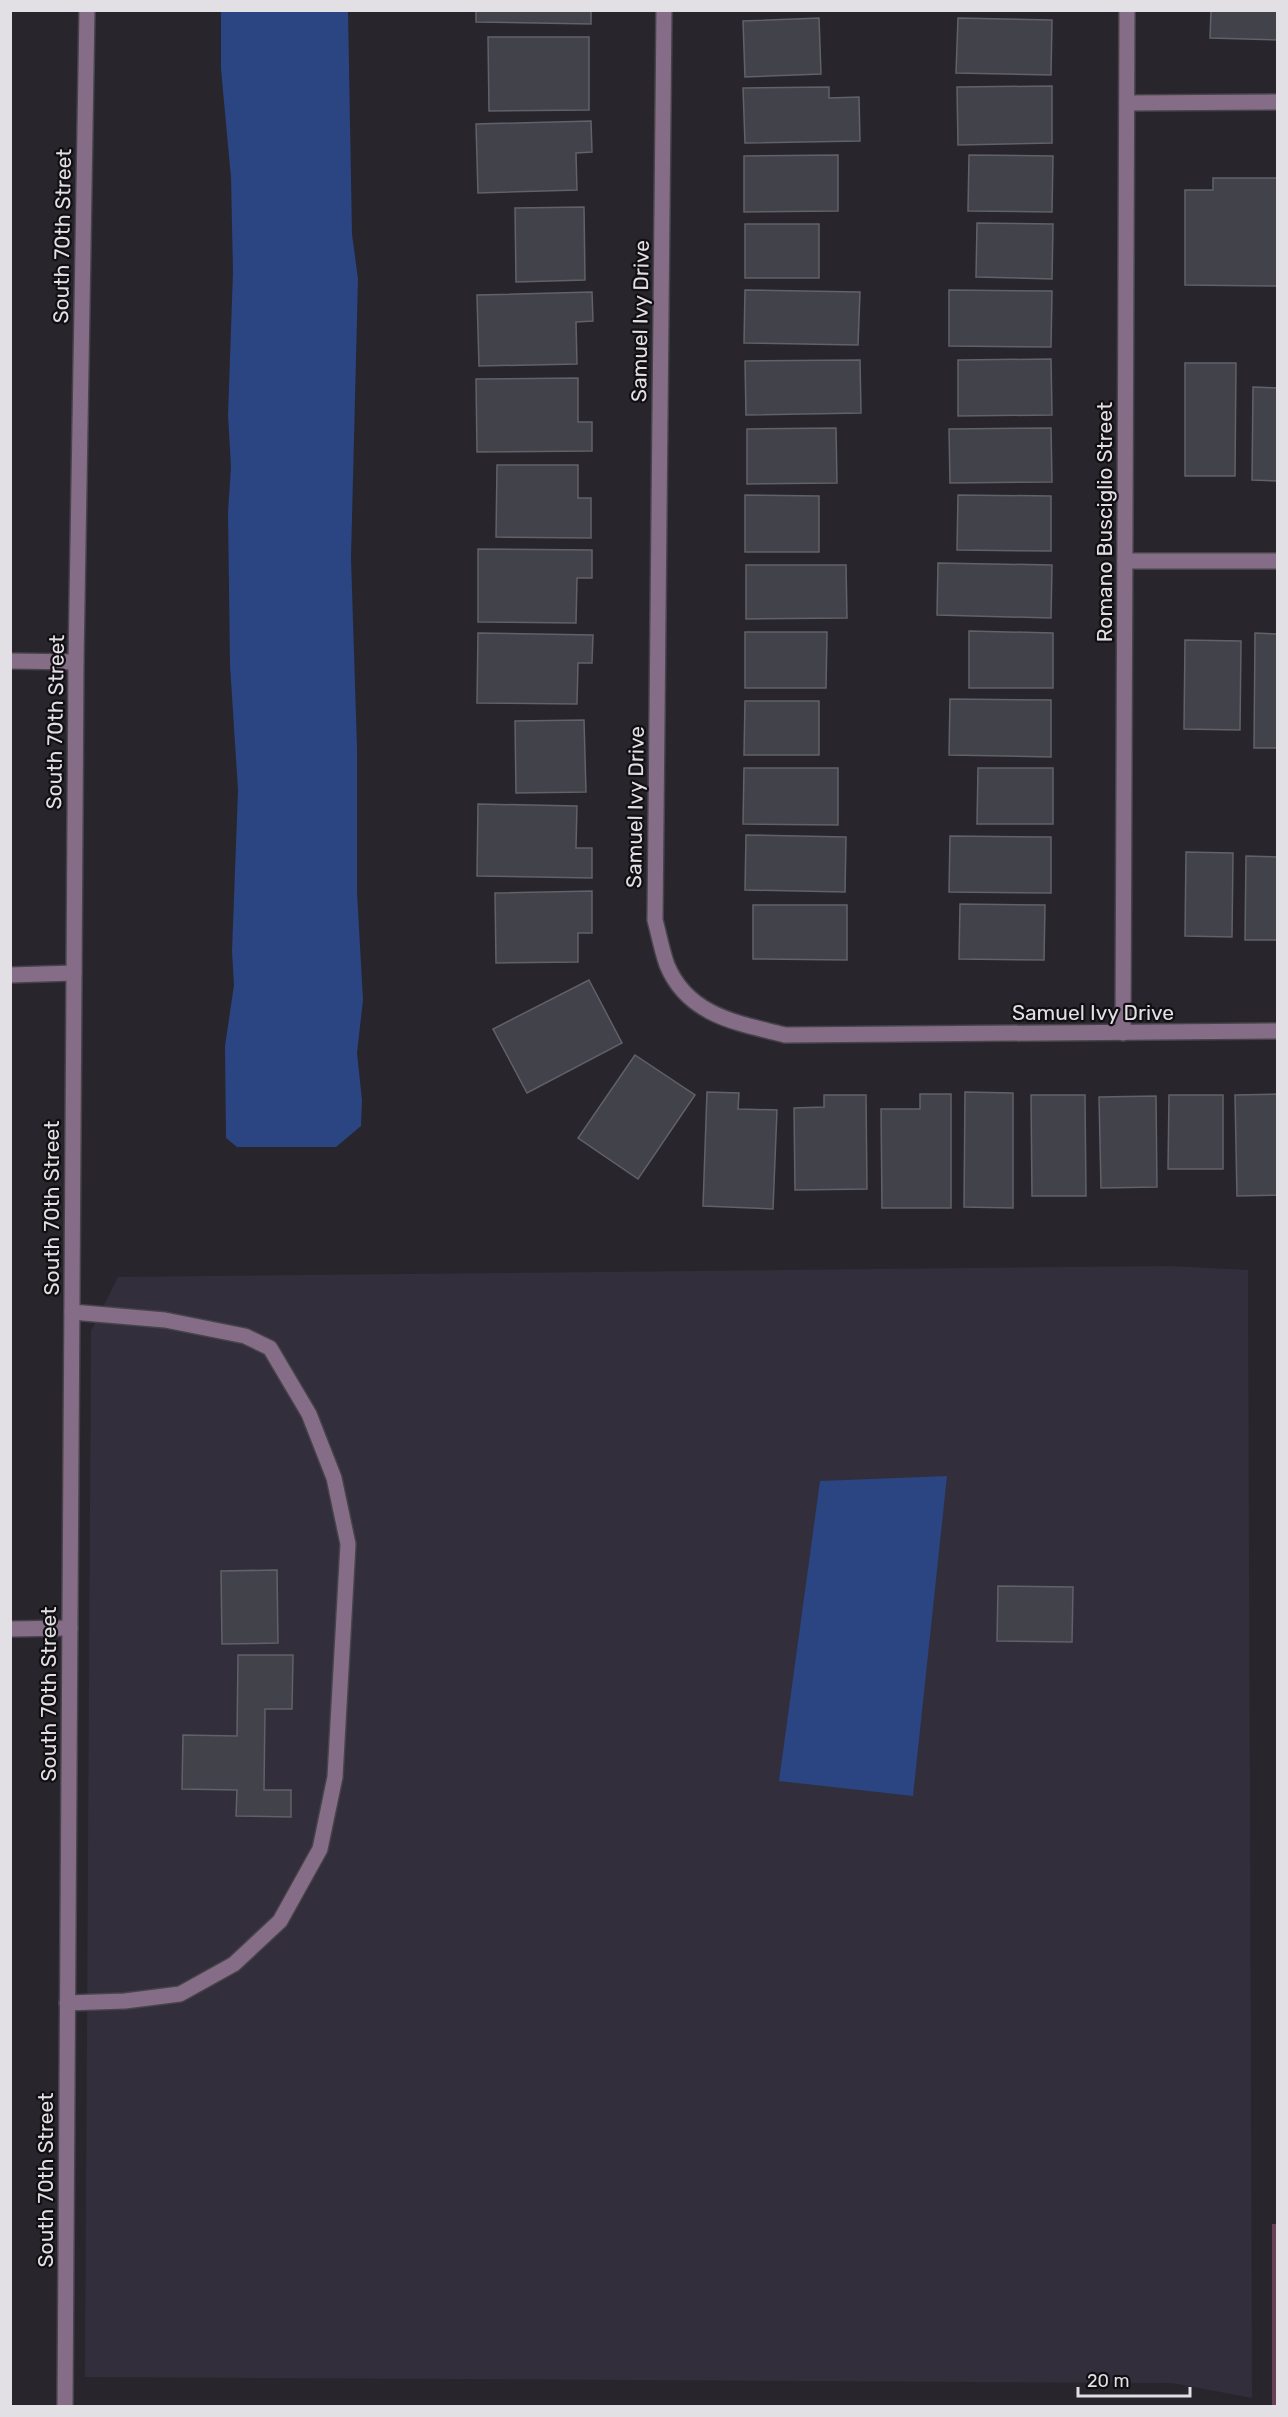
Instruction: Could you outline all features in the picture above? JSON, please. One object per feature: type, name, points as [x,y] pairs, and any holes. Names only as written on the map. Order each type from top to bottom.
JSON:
[{"type":"street","name":"South 70th Street","points":[[65,2406],[76,662],[87,10]]},
{"type":"street","name":"Samuel Ivy Drive","points":[[664,10],[656,920],[668,966],[688,998],[722,1019],[785,1035],[1278,1031]]},
{"type":"street","name":"Romano Busciglio Street","points":[[1123,1033],[1127,10]]},
{"type":"street","points":[[1127,102],[1278,102]]},
{"type":"street","points":[[1125,561],[1278,561]]},
{"type":"street","points":[[10,661],[76,662]]},
{"type":"street","points":[[10,975],[74,973]]},
{"type":"street","points":[[67,2003],[125,2001],[180,1994],[234,1964],[280,1921],[320,1849],[335,1777],[348,1544],[334,1478],[309,1414],[270,1347],[246,1336],[165,1320],[72,1312]]},
{"type":"street","points":[[10,1629],[70,1628]]},
{"type":"shaded area","points":[[1170,1266],[1248,1270],[1252,2398],[1172,2383],[85,2377],[91,1331],[118,1277]]},
{"type":"shaded area","points":[[1272,2224],[1278,2224],[1277,2406],[1272,2406]]},
{"type":"water","points":[[221,11],[348,11],[352,234],[358,279],[351,558],[357,747],[357,892],[363,1000],[357,1053],[362,1100],[361,1126],[336,1147],[237,1147],[226,1138],[225,1046],[234,985],[232,951],[238,790],[230,665],[228,512],[231,467],[228,415],[233,272],[231,178],[221,69]]},
{"type":"water","points":[[947,1476],[913,1796],[779,1781],[820,1481]]},
{"type":"building","points":[[476,10],[591,10],[591,24],[476,22]]},
{"type":"building","points":[[1211,10],[1278,10],[1278,40],[1210,38]]},
{"type":"building","points":[[819,18],[821,74],[745,77],[743,21]]},
{"type":"building","points":[[958,18],[1052,20],[1051,75],[956,73]]},
{"type":"building","points":[[488,37],[589,37],[589,110],[489,111]]},
{"type":"building","points":[[1052,86],[1052,143],[958,145],[957,87]]},
{"type":"building","points":[[829,87],[829,98],[859,97],[860,141],[745,143],[743,88]]},
{"type":"building","points":[[591,121],[592,152],[576,153],[577,190],[478,193],[476,124]]},
{"type":"building","points":[[838,155],[838,211],[744,212],[744,156]]},
{"type":"building","points":[[969,155],[1053,156],[1052,212],[968,211]]},
{"type":"building","points":[[1213,178],[1278,178],[1278,286],[1185,285],[1185,190],[1213,190]]},
{"type":"building","points":[[584,207],[585,280],[516,282],[515,208]]},
{"type":"building","points":[[977,223],[1053,224],[1052,279],[976,277]]},
{"type":"building","points":[[745,224],[819,224],[819,278],[745,278]]},
{"type":"building","points":[[745,290],[860,292],[858,345],[744,343]]},
{"type":"building","points":[[949,290],[1052,291],[1051,347],[949,346]]},
{"type":"building","points":[[592,292],[593,321],[576,322],[577,364],[479,366],[477,295]]},
{"type":"building","points":[[1051,359],[1052,415],[958,416],[958,360]]},
{"type":"building","points":[[860,360],[861,413],[746,415],[745,361]]},
{"type":"building","points":[[1185,363],[1236,363],[1235,476],[1185,476]]},
{"type":"building","points":[[578,378],[578,422],[592,422],[592,451],[477,452],[476,379]]},
{"type":"building","points":[[1253,387],[1278,388],[1278,481],[1252,480]]},
{"type":"building","points":[[836,428],[837,483],[747,484],[747,429]]},
{"type":"building","points":[[1051,428],[1052,482],[950,483],[949,429]]},
{"type":"building","points":[[497,465],[578,465],[578,498],[591,498],[591,538],[496,537]]},
{"type":"building","points":[[745,495],[819,496],[819,552],[745,552]]},
{"type":"building","points":[[958,495],[1051,496],[1051,551],[957,550]]},
{"type":"building","points":[[478,549],[592,550],[592,578],[577,578],[576,623],[478,622]]},
{"type":"building","points":[[938,563],[1052,565],[1051,618],[937,615]]},
{"type":"building","points":[[746,565],[846,565],[847,618],[746,619]]},
{"type":"building","points":[[969,631],[1053,633],[1053,688],[969,688]]},
{"type":"building","points":[[745,632],[827,632],[826,688],[745,688]]},
{"type":"building","points":[[478,633],[593,635],[592,663],[578,663],[577,704],[477,703]]},
{"type":"building","points":[[1255,633],[1278,634],[1278,748],[1254,748]]},
{"type":"building","points":[[1185,640],[1241,641],[1240,730],[1184,729]]},
{"type":"building","points":[[950,699],[1051,700],[1051,757],[949,755]]},
{"type":"building","points":[[745,701],[819,701],[819,755],[744,755]]},
{"type":"building","points":[[584,720],[586,792],[516,793],[515,721]]},
{"type":"building","points":[[744,768],[838,768],[838,825],[743,824]]},
{"type":"building","points":[[978,768],[1053,768],[1053,824],[977,824]]},
{"type":"building","points":[[478,804],[577,806],[576,848],[592,848],[592,878],[477,876]]},
{"type":"building","points":[[746,835],[846,837],[845,892],[745,890]]},
{"type":"building","points":[[950,836],[1051,837],[1051,893],[949,892]]},
{"type":"building","points":[[1186,852],[1233,853],[1232,937],[1185,936]]},
{"type":"building","points":[[1246,856],[1278,857],[1278,940],[1245,940]]},
{"type":"building","points":[[592,891],[592,933],[578,933],[578,962],[496,963],[495,893]]},
{"type":"building","points":[[960,904],[1045,905],[1044,960],[959,959]]},
{"type":"building","points":[[753,905],[847,905],[847,960],[753,959]]},
{"type":"building","points":[[589,980],[622,1043],[527,1093],[493,1029]]},
{"type":"building","points":[[635,1055],[695,1095],[638,1179],[578,1138]]},
{"type":"building","points":[[707,1092],[739,1093],[738,1109],[777,1110],[773,1209],[703,1206]]},
{"type":"building","points":[[965,1092],[1013,1093],[1013,1208],[964,1207]]},
{"type":"building","points":[[920,1094],[951,1094],[951,1208],[882,1208],[881,1109],[920,1109]]},
{"type":"building","points":[[1278,1094],[1278,1195],[1237,1196],[1235,1095]]},
{"type":"building","points":[[824,1095],[866,1095],[867,1189],[795,1190],[794,1108],[824,1107]]},
{"type":"building","points":[[1031,1095],[1085,1095],[1086,1196],[1032,1196]]},
{"type":"building","points":[[1169,1095],[1223,1095],[1223,1169],[1168,1169]]},
{"type":"building","points":[[1156,1096],[1157,1187],[1101,1188],[1099,1097]]},
{"type":"building","points":[[277,1570],[278,1643],[222,1644],[221,1571]]},
{"type":"building","points":[[998,1586],[1073,1587],[1072,1642],[997,1641]]},
{"type":"building","points":[[238,1655],[293,1655],[292,1709],[265,1709],[264,1790],[291,1790],[291,1817],[236,1816],[237,1790],[182,1789],[183,1735],[237,1736]]}]
